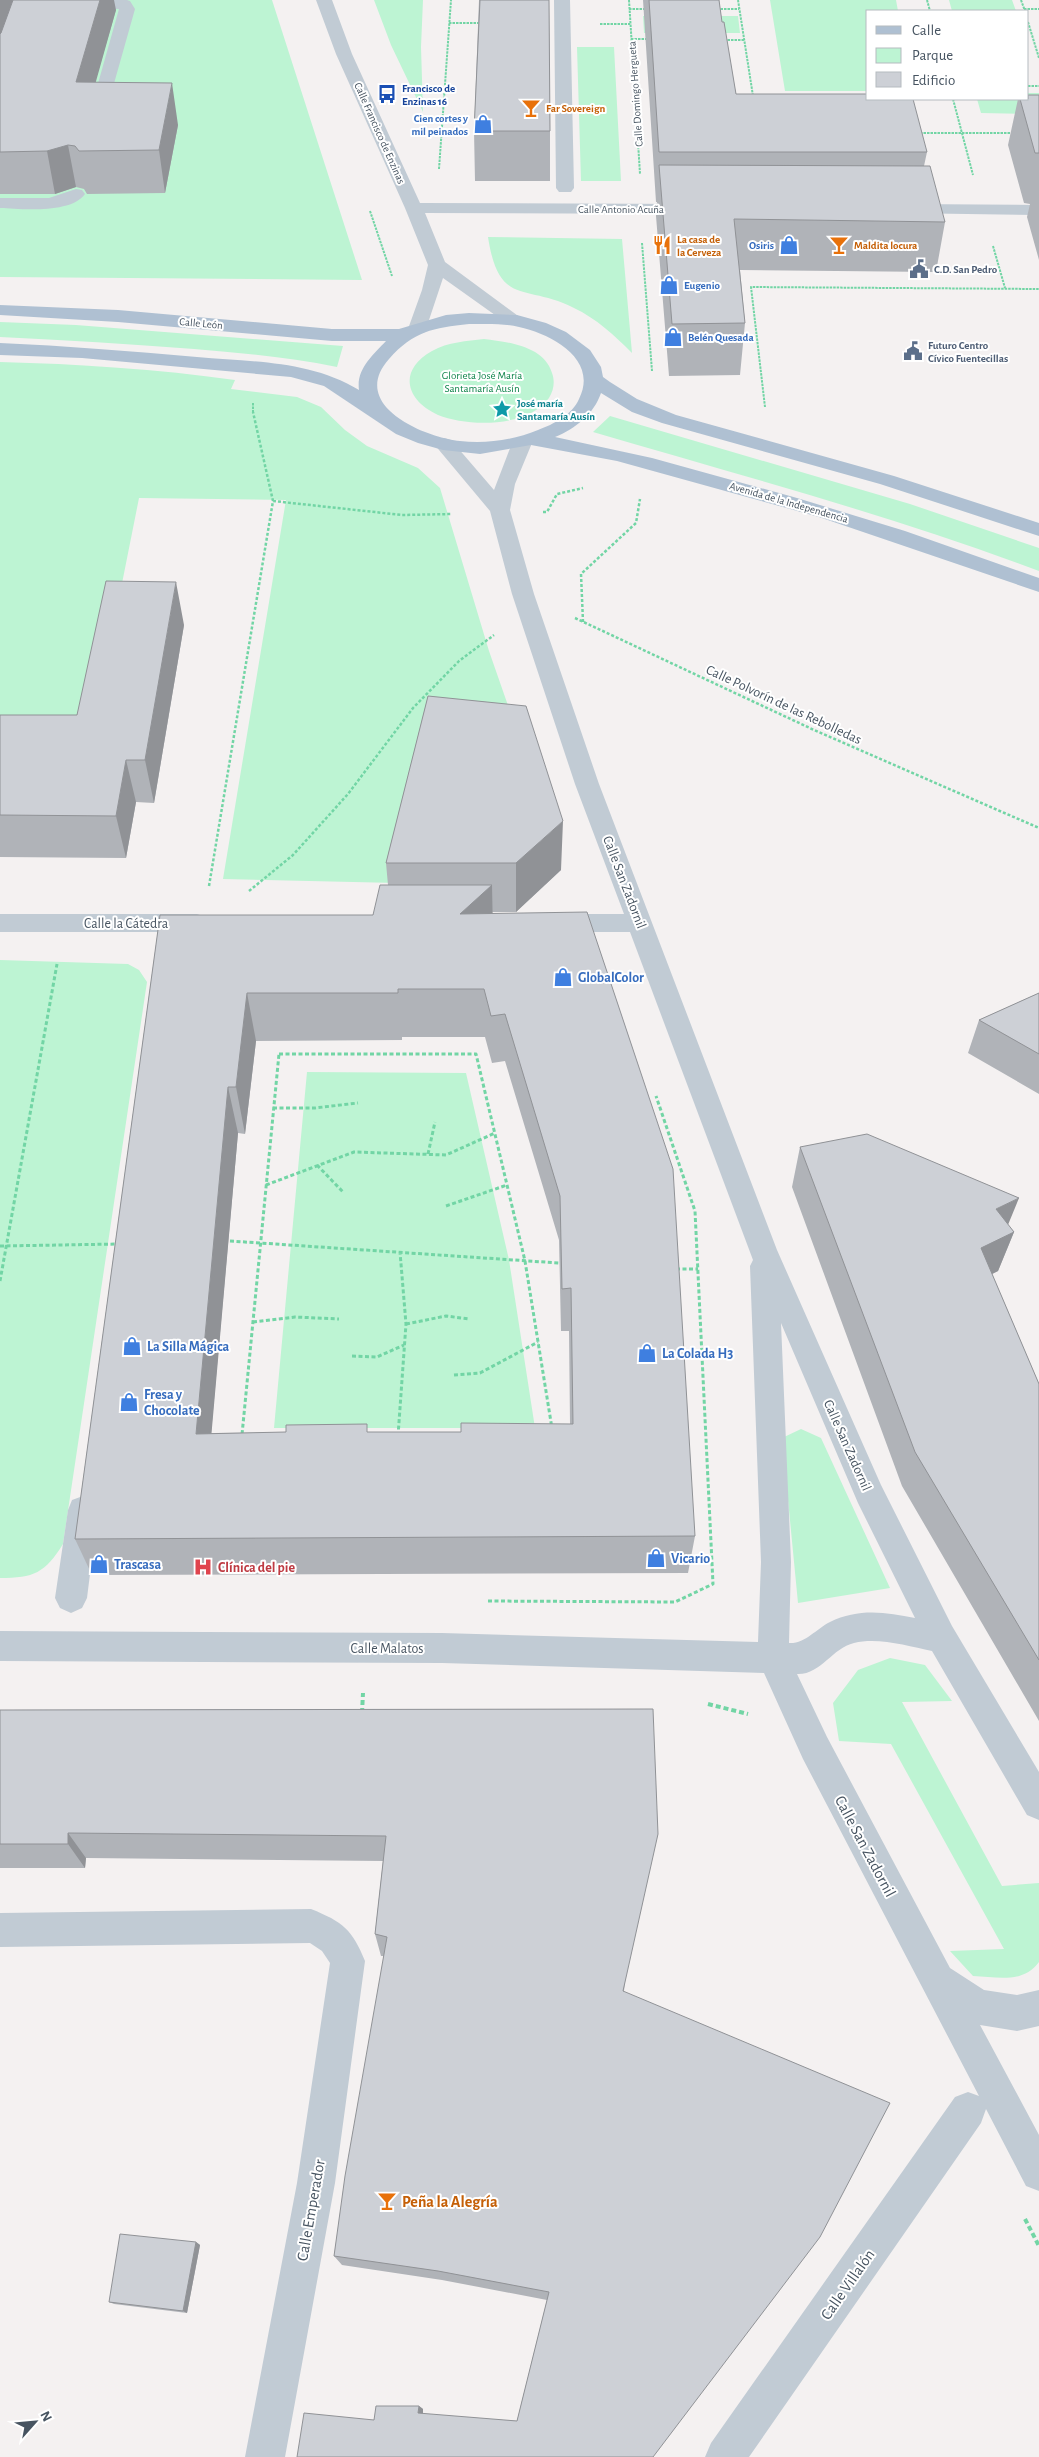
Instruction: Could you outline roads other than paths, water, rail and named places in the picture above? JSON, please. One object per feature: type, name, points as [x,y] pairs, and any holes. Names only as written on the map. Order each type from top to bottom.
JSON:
[{"type":"main road","name":"Calle León","points":[[0,310],[118,316],[332,335],[410,332]]},
{"type":"main road","points":[[0,349],[82,352],[291,371],[324,380],[380,412],[406,432],[444,444],[470,448],[528,442],[567,425],[588,404],[594,379],[590,366],[583,354],[570,342],[537,326],[516,321],[482,318],[448,321],[410,332],[374,363],[368,388],[380,412]]},
{"type":"main road","points":[[594,379],[617,398],[635,407],[669,419],[887,480],[1039,530]]},
{"type":"main road","name":"Avenida de la Independencia","points":[[528,442],[584,447],[656,464],[850,519],[960,555],[1039,585]]},
{"type":"street","name":"Calle Francisco de Enzinas","points":[[324,0],[344,54],[414,208],[437,265]]},
{"type":"street","points":[[562,0],[565,188]]},
{"type":"street","points":[[64,2],[125,4],[126,9],[96,119]]},
{"type":"street","points":[[0,203],[51,204],[66,200],[76,194]]},
{"type":"street","name":"Calle Antonio Acuña","points":[[414,208],[715,209]]},
{"type":"street","points":[[884,209],[1039,210]]},
{"type":"street","points":[[410,332],[431,290],[437,265],[516,321]]},
{"type":"street","name":"Calle San Zadornil","points":[[500,510],[505,484],[528,442]]},
{"type":"street","name":"Calle San Zadornil","points":[[444,444],[500,510],[523,594],[587,784],[763,1250],[869,1494],[941,1637],[1039,1803]]},
{"type":"street","name":"Calle la Cátedra","points":[[0,923],[222,923]]},
{"type":"street","points":[[526,923],[641,923]]},
{"type":"street","name":"Calle San Zadornil","points":[[763,1250],[776,1562],[773,1658],[815,1748],[1039,2173]]},
{"type":"street","points":[[71,1598],[87,1480]]},
{"type":"street","points":[[773,1658],[804,1659],[826,1643],[851,1629],[875,1627],[941,1637]]},
{"type":"street","name":"Calle Malatos","points":[[0,1646],[442,1648],[773,1658]]},
{"type":"street","name":"Calle Emperador","points":[[0,1930],[312,1926],[327,1932],[340,1942],[348,1961],[316,2183],[265,2457]]},
{"type":"street","name":"Calle San Zadornil","points":[[936,1978],[978,2007],[1017,2013],[1039,2008]]},
{"type":"street","name":"Calle Villalón","points":[[725,2457],[968,2110]]},
{"type":"place","name":"Francisco de Enzinas 16","points":[[387,94]]},
{"type":"place","name":"Far Sovereign","points":[[531,108]]},
{"type":"place","name":"Cien cortes y mil peinados","points":[[483,124]]},
{"type":"place","name":"La casa de la Cerveza","points":[[662,245]]},
{"type":"place","name":"Osiris","points":[[789,245]]},
{"type":"place","name":"Maldita locura","points":[[839,245]]},
{"type":"place","name":"C.D. San Pedro","points":[[919,269]]},
{"type":"place","name":"Eugenio","points":[[669,285]]},
{"type":"place","name":"Belén Quesada","points":[[673,337]]},
{"type":"place","name":"Futuro Centro Cívico Fuentecillas","points":[[913,351]]},
{"type":"place","name":"José maría Santamaría Ausín","points":[[502,409]]},
{"type":"place","name":"GlobalColor","points":[[563,977]]},
{"type":"place","name":"La Silla Mágica","points":[[132,1346]]},
{"type":"place","name":"La Colada H3","points":[[647,1353]]},
{"type":"place","name":"Fresa y Chocolate","points":[[129,1402]]},
{"type":"place","name":"Vicario","points":[[656,1558]]},
{"type":"place","name":"Trascasa","points":[[99,1564]]},
{"type":"place","name":"Clínica del pie","points":[[203,1567]]},
{"type":"place","name":"Peña la Alegría","points":[[387,2201]]},
{"type":"park label","name":"Glorieta José María Santamaría Ausín","points":[[482,381]]}]
